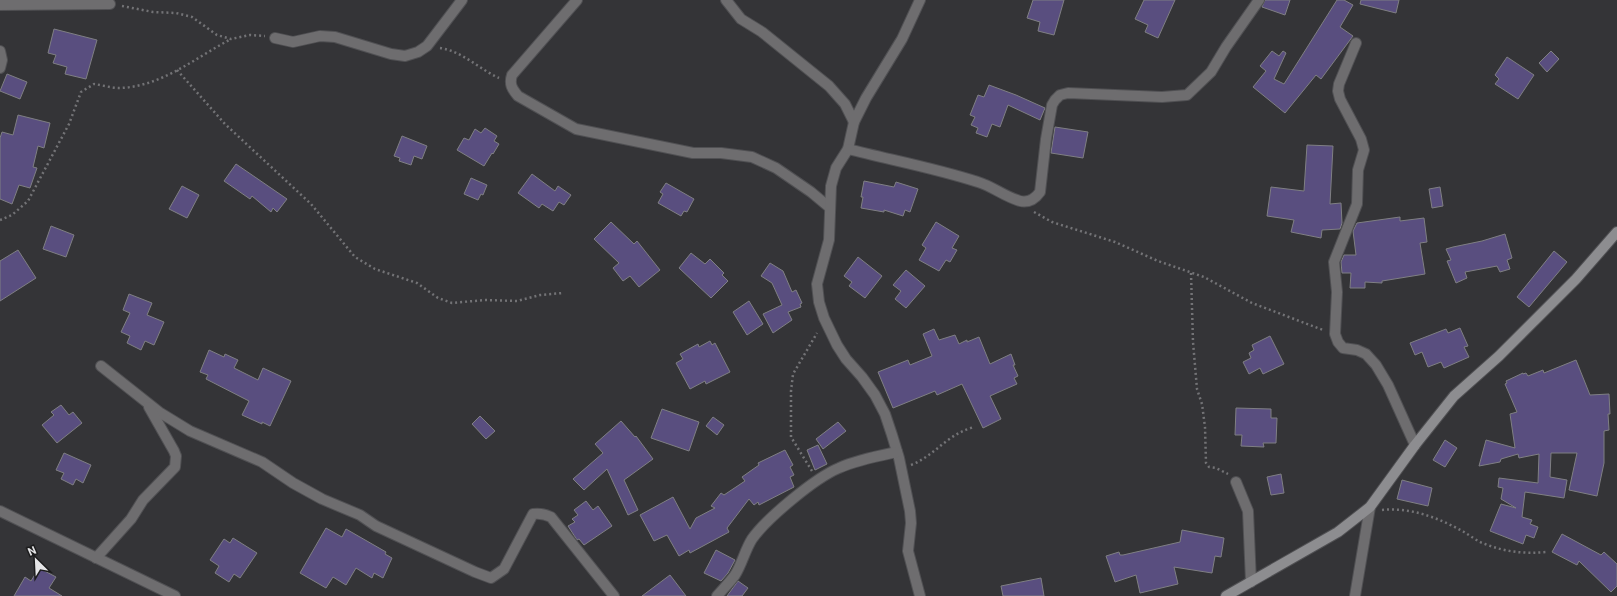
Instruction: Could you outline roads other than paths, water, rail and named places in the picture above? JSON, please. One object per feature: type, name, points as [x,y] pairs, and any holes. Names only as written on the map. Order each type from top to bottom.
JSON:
[{"type":"main road","points":[[1232,595],[1251,582],[1338,532],[1370,509],[1415,445],[1454,396],[1499,356],[1576,279],[1617,232]]},
{"type":"street","points":[[275,38],[293,42],[320,36],[335,37],[391,54],[405,56],[418,52],[427,46],[462,0]]},
{"type":"street","points":[[577,0],[512,75],[510,82],[512,89],[518,96],[576,129],[693,153],[721,153],[752,157],[776,168],[830,207]]},
{"type":"street","points":[[726,0],[741,19],[762,32],[828,86],[845,104],[854,122]]},
{"type":"street","points":[[920,0],[902,39],[866,98],[854,122],[848,150],[836,168],[831,186],[829,240],[816,284],[819,302],[824,318],[837,345],[846,359],[875,395],[885,414],[901,468],[910,518],[908,551],[920,596]]},
{"type":"street","points":[[848,150],[978,182],[1020,201],[1030,201],[1035,199],[1040,192],[1046,139],[1054,100],[1060,95],[1068,93],[1162,97],[1187,95],[1191,93],[1211,72],[1226,47],[1259,0]]},
{"type":"street","points":[[0,6],[75,2],[110,4]]},
{"type":"street","points":[[1356,43],[1339,84],[1338,91],[1340,99],[1361,139],[1364,150],[1358,170],[1357,204],[1334,262],[1337,292],[1335,334],[1338,342],[1343,348],[1357,350],[1366,354],[1376,365],[1388,385],[1415,445]]},
{"type":"street","points":[[0,51],[2,60],[0,68]]},
{"type":"street","points":[[101,366],[159,412],[190,431],[262,462],[293,483],[322,499],[360,515],[376,526],[491,578],[504,569],[533,514],[545,514],[551,517],[614,596]]},
{"type":"street","points":[[96,558],[131,519],[142,500],[175,466],[176,456],[174,451],[146,402]]},
{"type":"street","points":[[718,596],[735,574],[752,540],[768,520],[818,480],[838,468],[862,460],[897,452]]},
{"type":"street","points":[[1236,482],[1248,511],[1251,582]]},
{"type":"street","points":[[1355,596],[1370,509]]},
{"type":"street","points":[[0,511],[175,596]]}]
